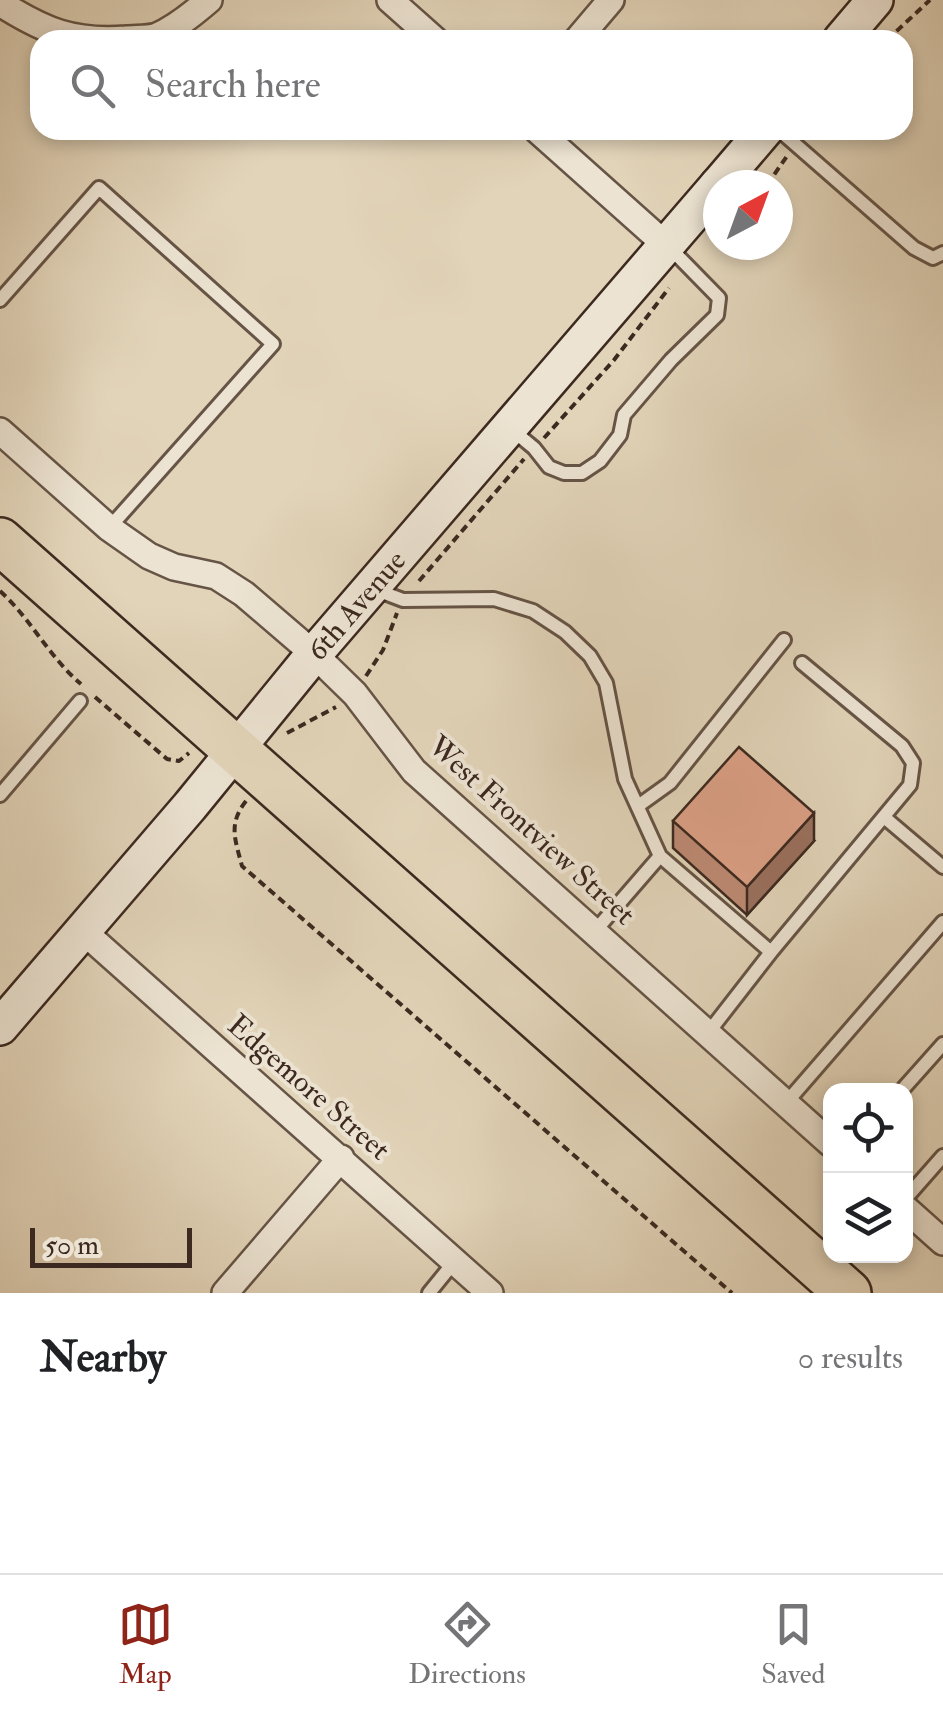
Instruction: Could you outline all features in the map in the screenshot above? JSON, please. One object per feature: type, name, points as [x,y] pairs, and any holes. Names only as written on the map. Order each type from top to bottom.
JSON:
[{"type":"highway","points":[[0,542],[226,762],[848,1293]]},
{"type":"street","points":[[167,30],[209,0]]},
{"type":"street","points":[[390,0],[424,30]]},
{"type":"street","points":[[586,30],[611,0]]},
{"type":"street","points":[[850,30],[875,0]]},
{"type":"street","points":[[0,3],[48,30]]},
{"type":"street","points":[[548,140],[667,246]]},
{"type":"street","name":"6th Avenue","points":[[731,170],[756,140]]},
{"type":"street","name":"6th Avenue","points":[[0,1028],[314,654],[703,203]]},
{"type":"street","name":"West Frontview Street","points":[[0,431],[109,528],[148,556],[174,567],[216,576],[244,594],[314,654],[355,694],[414,771],[823,1137]]},
{"type":"street","name":"Edgemore Street","points":[[83,931],[490,1293]]},
{"type":"street","points":[[225,1293],[341,1158]]},
{"type":"street","points":[[913,1215],[943,1242]]},
{"type":"lane","points":[[790,140],[914,248],[933,258],[943,253]]},
{"type":"lane","points":[[0,300],[99,188],[273,344],[109,528]]},
{"type":"lane","points":[[510,428],[549,467],[564,473],[582,473],[600,461],[620,435],[624,414],[717,315],[719,298],[667,246]]},
{"type":"lane","points":[[372,588],[403,600],[494,599],[533,610],[565,632],[590,656],[606,684],[625,779],[660,856],[771,952]]},
{"type":"lane","points":[[638,806],[670,783],[784,640]]},
{"type":"lane","points":[[708,1033],[910,785],[912,764],[902,746],[802,664]]},
{"type":"lane","points":[[0,796],[80,701]]},
{"type":"lane","points":[[884,817],[943,867]]},
{"type":"lane","points":[[595,931],[660,856]]},
{"type":"lane","points":[[786,1103],[943,922]]},
{"type":"lane","points":[[908,1083],[943,1044]]},
{"type":"lane","points":[[913,1190],[943,1156]]},
{"type":"lane","points":[[428,1293],[455,1261]]},
{"type":"path","points":[[898,30],[930,0]]},
{"type":"path","points":[[0,591],[16,606],[57,662],[161,754],[179,762],[190,752],[226,762],[246,801],[234,816],[242,866],[732,1293]]},
{"type":"building","points":[[739,747],[814,813],[747,887],[673,821]]}]
